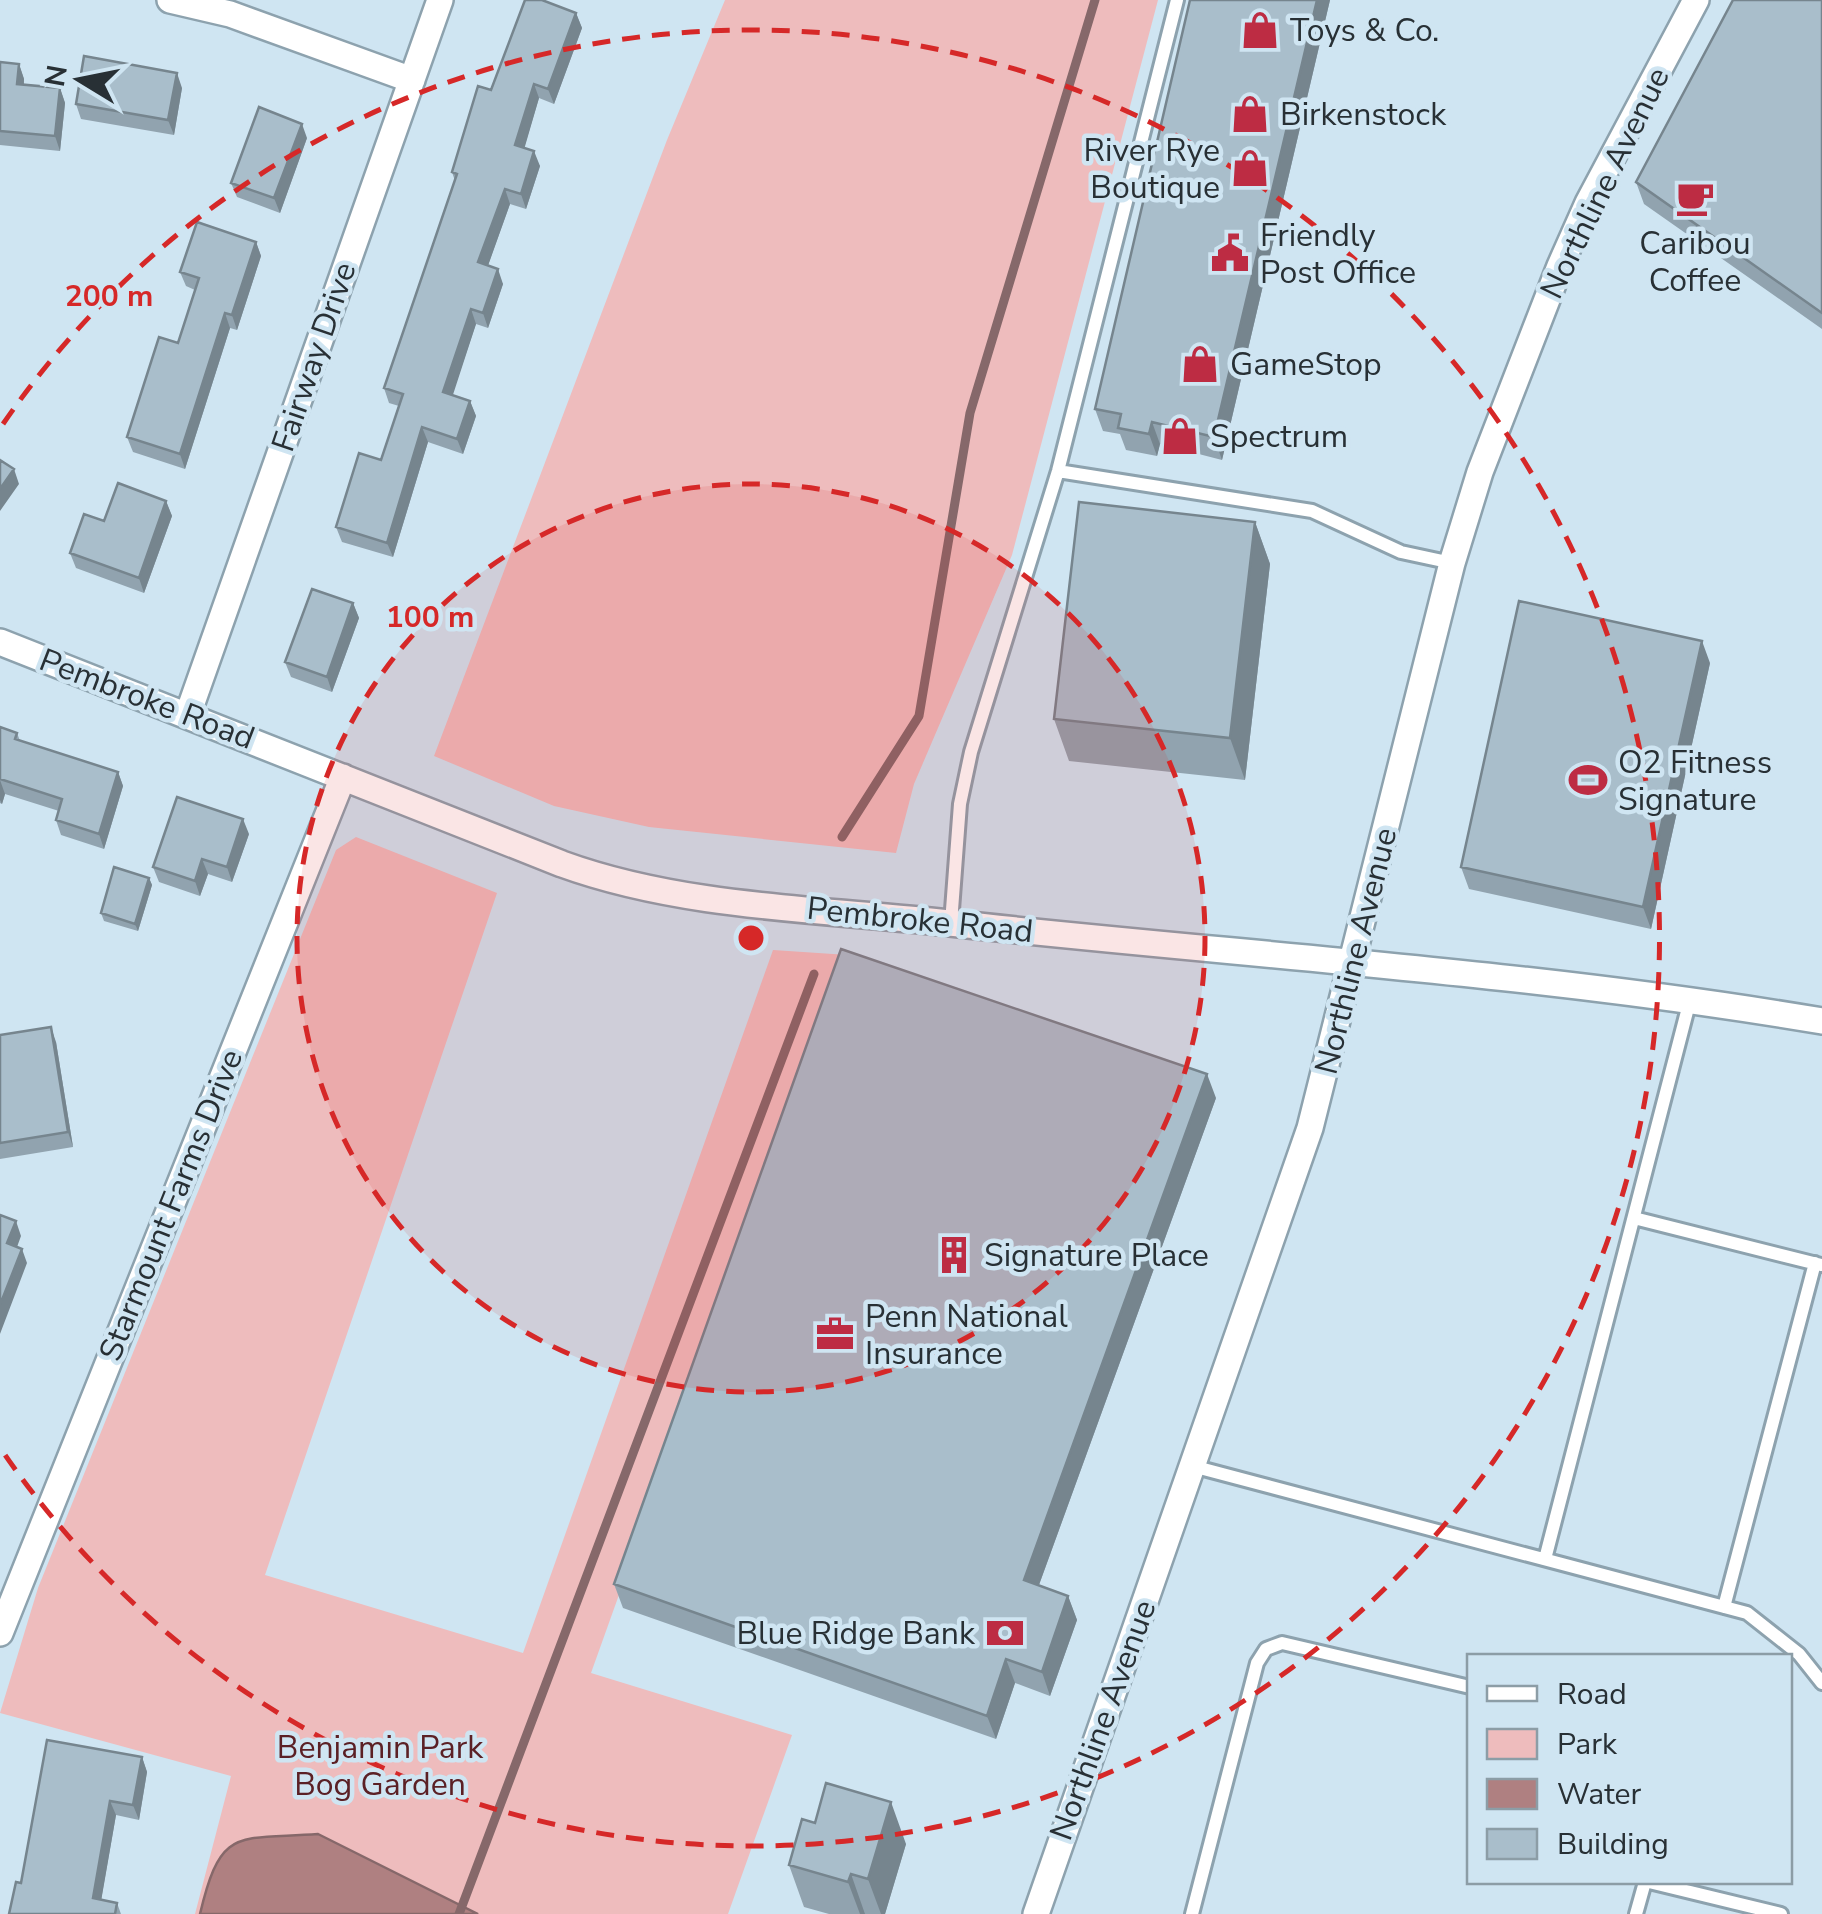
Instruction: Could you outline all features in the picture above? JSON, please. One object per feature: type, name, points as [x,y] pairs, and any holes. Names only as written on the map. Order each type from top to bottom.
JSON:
[{"type":"street","points":[[170,0],[230,14],[412,80]]},
{"type":"street","name":"Fairway Drive","points":[[188,714],[440,0]]},
{"type":"street","name":"Northline Avenue","points":[[1036,1914],[1066,1819],[1196,1467],[1310,1128],[1452,563],[1480,472],[1588,203],[1696,0]]},
{"type":"street","name":"Pembroke Road","points":[[0,642],[562,864],[638,887],[1690,999],[1822,1022]]},
{"type":"street","name":"Starmount Farms Drive","points":[[0,1633],[343,777]]},
{"type":"lane","points":[[951,923],[960,804],[971,752],[1058,471],[1176,0]]},
{"type":"lane","points":[[1058,471],[1312,511],[1402,552],[1452,563]]},
{"type":"lane","points":[[1545,1559],[1690,999]]},
{"type":"lane","points":[[1634,1218],[1818,1264],[1724,1607]]},
{"type":"lane","points":[[1196,1467],[1747,1613],[1799,1654],[1822,1683]]},
{"type":"lane","points":[[1192,1914],[1257,1664],[1266,1649],[1282,1642],[1467,1686]]},
{"type":"lane","points":[[1636,1914],[1646,1884]]},
{"type":"lane","points":[[1655,1884],[1782,1914]]},
{"type":"green space","points":[[725,0],[1158,0],[1012,555],[914,784],[896,853],[649,827],[554,806],[434,756],[667,140]]},
{"type":"green space","name":"Benjamin Park Bog Garden","points":[[356,837],[497,893],[265,1575],[523,1653],[773,950],[848,955],[591,1673],[792,1735],[728,1914],[195,1914],[231,1776],[0,1713],[38,1588],[336,850]]},
{"type":"water","points":[[318,1834],[478,1914],[200,1914],[216,1865],[236,1843]]},
{"type":"building","points":[[525,0],[542,0],[576,13],[548,89],[534,84],[515,145],[534,151],[521,194],[505,189],[478,262],[498,269],[483,313],[471,309],[443,392],[470,401],[457,439],[422,427],[387,543],[336,527],[359,453],[381,460],[403,394],[384,388],[457,174],[452,172],[478,86],[491,90]]},
{"type":"building","points":[[1190,0],[1317,0],[1214,437],[1152,422],[1149,434],[1118,428],[1121,414],[1095,409]]},
{"type":"building","points":[[1733,0],[1822,0],[1822,313],[1636,182]]},
{"type":"building","points":[[84,56],[177,73],[168,120],[76,104]]},
{"type":"building","points":[[0,62],[19,64],[17,84],[60,88],[55,136],[0,131]]},
{"type":"building","points":[[259,107],[302,124],[274,198],[231,183]]},
{"type":"building","points":[[197,222],[256,242],[232,315],[225,313],[180,454],[127,437],[159,337],[178,343],[199,278],[180,272]]},
{"type":"building","points":[[0,460],[14,469],[0,489]]},
{"type":"building","points":[[118,483],[166,501],[139,578],[70,553],[84,514],[104,521]]},
{"type":"building","points":[[1079,502],[1255,522],[1230,738],[1054,719]]},
{"type":"building","points":[[312,589],[353,603],[327,677],[285,662]]},
{"type":"building","points":[[1519,601],[1702,641],[1643,907],[1461,867]]},
{"type":"building","points":[[0,727],[17,733],[15,739],[118,772],[99,834],[56,820],[62,799],[0,779]]},
{"type":"building","points":[[177,797],[243,819],[227,867],[202,859],[195,881],[153,867]]},
{"type":"building","points":[[114,867],[149,878],[135,924],[101,913]]},
{"type":"building","name":"Signature Place","points":[[841,949],[1207,1074],[1024,1580],[1068,1596],[1042,1672],[1006,1659],[987,1716],[614,1584]]},
{"type":"building","points":[[51,1027],[68,1132],[0,1143],[0,1035]]},
{"type":"building","points":[[0,1215],[16,1221],[7,1243],[22,1249],[0,1305]]},
{"type":"building","points":[[47,1740],[142,1757],[133,1805],[110,1801],[93,1898],[117,1903],[115,1914],[9,1914],[16,1882],[21,1883]]},
{"type":"building","points":[[826,1783],[891,1802],[868,1879],[851,1874],[848,1882],[789,1865],[802,1819],[815,1823]]},
{"type":"waterway","points":[[842,837],[919,716],[970,413],[1095,0]]},
{"type":"waterway","points":[[459,1914],[814,974]]},
{"type":"place","name":"Toys & Co.","points":[[1260,30]]},
{"type":"place","name":"Birkenstock","points":[[1250,114]]},
{"type":"place","name":"River Rye Boutique","points":[[1250,168]]},
{"type":"place","name":"Caribou Coffee","points":[[1695,198]]},
{"type":"place","name":"Friendly Post Office","points":[[1230,253]]},
{"type":"place","name":"GameStop","points":[[1200,364]]},
{"type":"place","name":"Spectrum","points":[[1180,436]]},
{"type":"place","name":"O2 Fitness Signature","points":[[1588,780]]},
{"type":"place","name":"Signature Place","points":[[954,1255]]},
{"type":"place","name":"Penn National Insurance","points":[[835,1334]]},
{"type":"place","name":"Blue Ridge Bank","points":[[1005,1633]]}]
